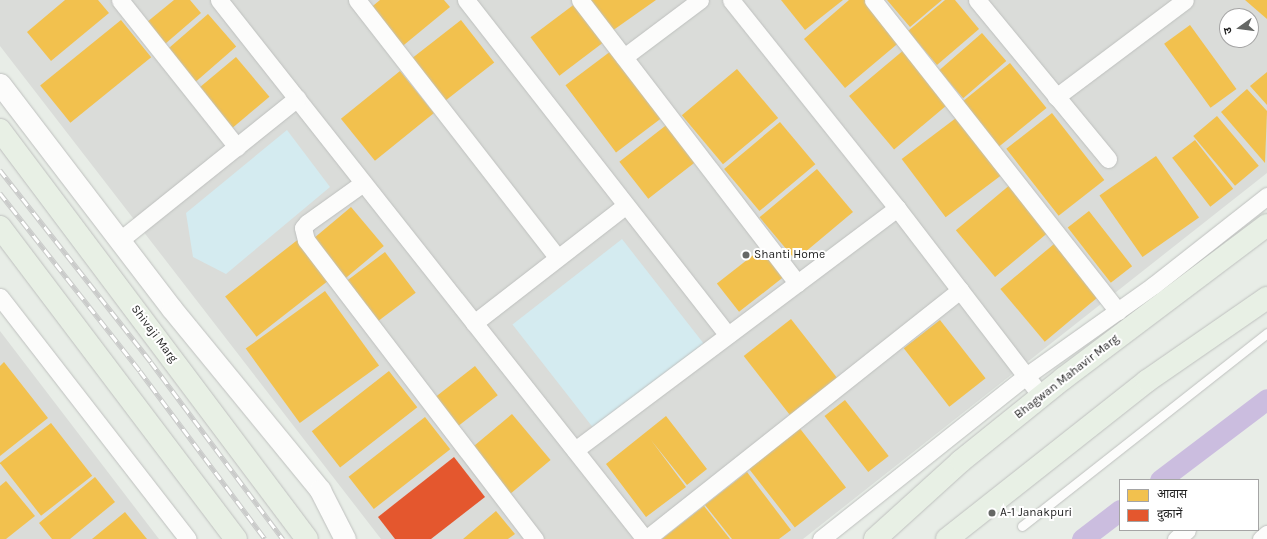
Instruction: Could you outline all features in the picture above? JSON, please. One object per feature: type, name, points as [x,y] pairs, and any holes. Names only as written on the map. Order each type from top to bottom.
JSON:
[{"type":"main road","name":"Shivaji Marg","points":[[0,130],[308,539]]},
{"type":"main road","name":"Bhagwan Mahavir Marg","points":[[875,539],[961,461],[1041,396],[1267,225]]},
{"type":"main road","points":[[0,227],[236,539]]},
{"type":"main road","points":[[947,539],[1148,381],[1267,298]]},
{"type":"street","points":[[120,0],[237,147]]},
{"type":"street","points":[[219,0],[645,539],[960,290]]},
{"type":"street","points":[[357,0],[557,257]]},
{"type":"street","points":[[466,0],[728,335]]},
{"type":"street","points":[[580,0],[797,282]]},
{"type":"street","points":[[624,57],[700,0]]},
{"type":"street","points":[[731,0],[897,208],[1041,396]]},
{"type":"street","points":[[873,0],[1118,311]]},
{"type":"street","points":[[977,0],[1108,159]]},
{"type":"street","points":[[1056,97],[1186,0]]},
{"type":"street","points":[[0,84],[120,240],[320,490],[345,539]]},
{"type":"street","points":[[120,240],[297,98]]},
{"type":"street","points":[[363,183],[307,223],[303,228],[306,240],[535,539]]},
{"type":"street","points":[[821,539],[1026,376],[1220,236],[1267,196]]},
{"type":"street","points":[[474,323],[557,257],[626,205]]},
{"type":"street","points":[[575,450],[897,208]]},
{"type":"street","points":[[0,297],[188,539]]},
{"type":"street","points":[[1176,539],[1186,531]]},
{"type":"street","points":[[1261,539],[1267,534]]},
{"type":"lane","points":[[1022,526],[1267,333]]},
{"type":"shaded area","points":[[0,0],[1267,0],[1267,173],[803,539],[381,539],[0,46]]},
{"type":"shaded area","points":[[287,130],[330,187],[226,274],[193,257],[186,213]]},
{"type":"shaded area","points":[[622,239],[711,352],[601,438],[512,325]]},
{"type":"shaded area","points":[[0,331],[159,539],[0,539]]},
{"type":"building: आवास","points":[[65,0],[98,0],[109,13],[51,61],[27,32]]},
{"type":"building: आवास","points":[[174,0],[190,0],[201,13],[165,44],[147,22]]},
{"type":"building: आवास","points":[[380,0],[444,0],[450,7],[399,49],[368,10]]},
{"type":"building: आवास","points":[[590,0],[656,0],[612,31]]},
{"type":"building: आवास","points":[[781,0],[843,0],[805,30]]},
{"type":"building: आवास","points":[[849,0],[868,0],[902,40],[845,88],[804,39]]},
{"type":"building: आवास","points":[[887,0],[942,0],[910,27]]},
{"type":"building: आवास","points":[[945,0],[955,0],[979,29],[937,65],[908,31]]},
{"type":"building: आवास","points":[[1245,0],[1267,0],[1267,19],[1259,12],[1259,8],[1254,8]]},
{"type":"building: आवास","points":[[576,3],[605,41],[559,76],[530,37]]},
{"type":"building: आवास","points":[[208,14],[236,46],[195,82],[167,49]]},
{"type":"building: आवास","points":[[121,20],[151,57],[70,123],[40,85]]},
{"type":"building: आवास","points":[[461,20],[494,63],[443,103],[410,60]]},
{"type":"building: आवास","points":[[1190,25],[1236,89],[1211,108],[1164,44]]},
{"type":"building: आवास","points":[[982,33],[1006,61],[963,98],[939,70]]},
{"type":"building: आवास","points":[[615,48],[666,115],[616,152],[565,85]]},
{"type":"building: आवास","points":[[905,49],[950,103],[894,150],[849,96]]},
{"type":"building: आवास","points":[[236,57],[269,97],[233,128],[199,88]]},
{"type":"building: आवास","points":[[1010,63],[1047,108],[999,146],[963,101]]},
{"type":"building: आवास","points":[[737,69],[778,118],[723,164],[682,115]]},
{"type":"building: आवास","points":[[400,71],[434,113],[375,161],[341,119]]},
{"type":"building: आवास","points":[[1267,72],[1267,105],[1250,86]]},
{"type":"building: आवास","points":[[1247,89],[1267,111],[1265,163],[1221,112]]},
{"type":"building: आवास","points":[[1052,113],[1104,180],[1059,216],[1006,149]]},
{"type":"building: आवास","points":[[960,115],[1004,173],[946,217],[902,159]]},
{"type":"building: आवास","points":[[1217,116],[1259,166],[1235,186],[1193,136]]},
{"type":"building: आवास","points":[[780,122],[815,164],[759,211],[724,169]]},
{"type":"building: आवास","points":[[669,123],[698,160],[648,199],[619,162]]},
{"type":"building: आवास","points":[[1195,140],[1233,189],[1210,207],[1172,158]]},
{"type":"building: आवास","points":[[1156,156],[1199,217],[1142,257],[1099,196]]},
{"type":"building: आवास","points":[[817,169],[853,212],[796,260],[760,217]]},
{"type":"building: आवास","points":[[1011,184],[1050,231],[995,277],[956,230]]},
{"type":"building: आवास","points":[[351,207],[384,246],[344,279],[311,240]]},
{"type":"building: आवास","points":[[1089,211],[1132,266],[1111,283],[1068,228]]},
{"type":"building: आवास","points":[[300,238],[331,278],[257,337],[225,296]]},
{"type":"building: आवास","points":[[1054,244],[1098,297],[1045,342],[1000,289]]},
{"type":"building: आवास","points":[[761,249],[783,277],[739,312],[717,283]]},
{"type":"building: आवास","points":[[385,252],[416,293],[377,322],[346,281]]},
{"type":"building: आवास","points":[[325,291],[379,365],[300,423],[246,349]]},
{"type":"building: आवास","points":[[791,319],[837,378],[790,415],[744,356]]},
{"type":"building: आवास","points":[[940,320],[986,378],[949,407],[904,348]]},
{"type":"building: आवास","points":[[4,362],[48,418],[0,456],[0,366]]},
{"type":"building: आवास","points":[[475,366],[498,395],[458,427],[435,397]]},
{"type":"building: आवास","points":[[389,371],[417,407],[340,468],[312,431]]},
{"type":"building: आवास","points":[[845,400],[889,456],[868,472],[825,416]]},
{"type":"building: आवास","points":[[512,414],[551,460],[509,495],[471,449]]},
{"type":"building: आवास","points":[[666,416],[707,469],[687,485],[651,440],[686,487],[646,517],[606,464]]},
{"type":"building: आवास","points":[[425,417],[450,449],[374,509],[349,477]]},
{"type":"building: आवास","points":[[51,423],[92,476],[41,516],[0,463]]},
{"type":"building: आवास","points":[[798,426],[846,487],[795,527],[747,466]]},
{"type":"building: आवास","points":[[747,472],[791,530],[779,539],[732,539],[705,505]]},
{"type":"building: आवास","points":[[95,477],[115,502],[70,539],[52,539],[39,523]]},
{"type":"building: आवास","points":[[6,481],[35,516],[6,539],[0,539],[0,486]]},
{"type":"building: आवास","points":[[704,506],[730,539],[662,539]]},
{"type":"building: आवास","points":[[496,511],[515,534],[508,539],[463,539]]},
{"type":"building: आवास","points":[[125,512],[147,539],[92,539]]},
{"type":"building: दुकानें","points":[[454,457],[485,497],[431,539],[395,539],[378,517]]},
{"type":"waterway","points":[[1161,479],[1267,399]]},
{"type":"waterway","points":[[1082,539],[1119,511]]},
{"type":"railway","points":[[0,170],[151,362],[283,539]]},
{"type":"railway","points":[[0,193],[140,371],[265,539]]},
{"type":"place","name":"Shanti Home","points":[[746,255]]},
{"type":"place","name":"A-1 Janakpuri","points":[[992,513]]}]
